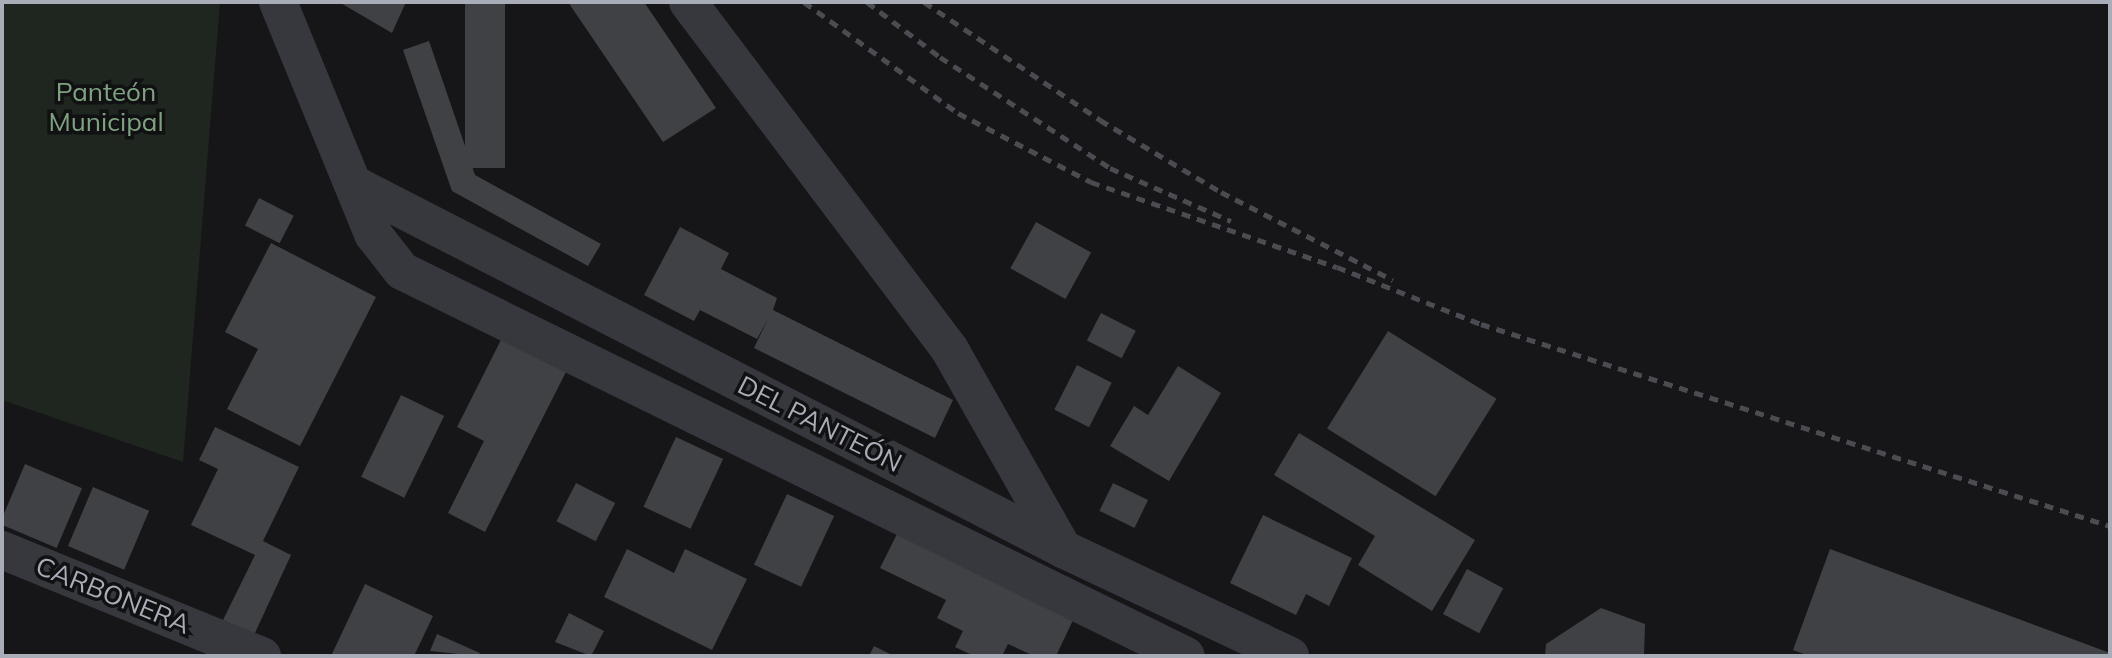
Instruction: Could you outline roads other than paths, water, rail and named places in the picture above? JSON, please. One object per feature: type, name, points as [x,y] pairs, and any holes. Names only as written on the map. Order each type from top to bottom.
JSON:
[{"type":"street","name":"DEL PANTEÓN","points":[[278,2],[373,234],[402,271],[1186,656]]},
{"type":"street","points":[[688,2],[950,350],[1063,549]]},
{"type":"street","name":"DEL PANTEÓN","points":[[354,184],[1063,549],[1290,656]]},
{"type":"street","name":"CARBONERA","points":[[2,550],[262,656]]},
{"type":"railway","points":[[804,2],[958,113],[1091,182],[1337,267],[1481,324],[2110,526]]},
{"type":"railway","points":[[867,2],[940,57],[1110,168],[1231,221]]},
{"type":"railway","points":[[924,2],[1100,120],[1221,192],[1393,280]]},
{"type":"park label","name":"Panteón Municipal","points":[[106,107]]}]
